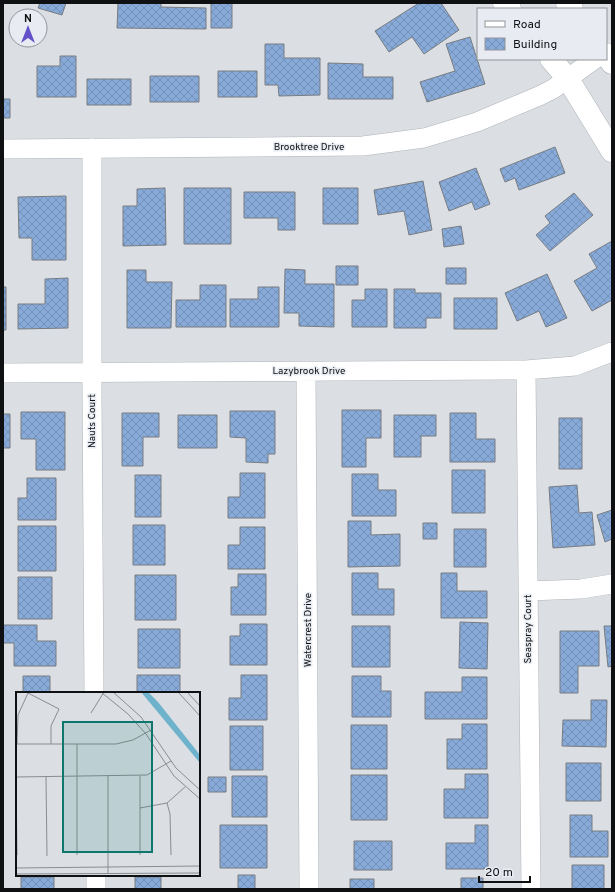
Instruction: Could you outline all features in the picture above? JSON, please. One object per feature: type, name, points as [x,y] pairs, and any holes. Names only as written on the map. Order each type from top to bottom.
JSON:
[{"type":"main road","points":[[552,60],[568,79],[612,151]]},
{"type":"street","name":"Brooktree Drive","points":[[3,149],[363,146],[424,138],[477,122],[539,96],[553,89],[594,60]]},
{"type":"street","name":"Nauts Court","points":[[92,148],[94,692]]},
{"type":"street","name":"Lazybrook Drive","points":[[3,373],[526,370],[575,366],[612,352]]},
{"type":"street","name":"Seaspray Court","points":[[526,370],[530,889]]},
{"type":"street","name":"Watercrest Drive","points":[[306,371],[309,889]]},
{"type":"street","points":[[528,591],[581,589],[612,584]]},
{"type":"street","points":[[96,876],[96,889]]},
{"type":"building","points":[[40,3],[66,3],[62,15],[48,11],[48,8],[38,8]]},
{"type":"building","points":[[118,3],[161,3],[161,7],[206,8],[206,29],[117,28]]},
{"type":"building","points":[[211,3],[232,3],[232,28],[211,28]]},
{"type":"building","points":[[419,3],[441,3],[459,30],[424,54],[412,37],[389,52],[375,31]]},
{"type":"building","points":[[470,37],[485,84],[427,102],[420,82],[455,71],[446,44]]},
{"type":"building","points":[[265,44],[284,44],[284,58],[320,58],[320,95],[279,96],[278,85],[265,85]]},
{"type":"building","points":[[60,56],[76,56],[76,97],[37,97],[37,66],[60,66]]},
{"type":"building","points":[[328,63],[363,64],[363,77],[393,77],[393,99],[328,99]]},
{"type":"building","points":[[218,71],[257,71],[257,97],[218,97]]},
{"type":"building","points":[[150,76],[199,76],[199,102],[150,102]]},
{"type":"building","points":[[87,79],[131,79],[131,105],[87,105]]},
{"type":"building","points":[[3,99],[10,99],[10,118],[3,118]]},
{"type":"building","points":[[555,147],[565,173],[519,190],[515,178],[505,182],[500,169]]},
{"type":"building","points":[[476,168],[490,204],[475,210],[472,202],[449,211],[439,182]]},
{"type":"building","points":[[423,181],[432,230],[409,235],[404,211],[378,215],[374,190]]},
{"type":"building","points":[[165,188],[166,245],[123,246],[123,206],[137,206],[137,189]]},
{"type":"building","points":[[184,188],[231,188],[231,244],[184,244]]},
{"type":"building","points":[[323,188],[358,188],[358,224],[323,224]]},
{"type":"building","points":[[244,192],[295,192],[295,230],[278,230],[278,218],[244,218]]},
{"type":"building","points":[[574,193],[593,215],[550,251],[536,235],[550,223],[545,216]]},
{"type":"building","points":[[66,196],[66,260],[32,260],[32,238],[19,238],[18,197]]},
{"type":"building","points":[[461,226],[464,244],[444,247],[442,229]]},
{"type":"building","points":[[612,241],[612,300],[592,311],[574,281],[597,268],[589,254]]},
{"type":"building","points":[[336,266],[358,266],[358,285],[336,285]]},
{"type":"building","points":[[446,268],[466,268],[466,284],[446,284]]},
{"type":"building","points":[[285,269],[305,270],[305,284],[334,284],[334,327],[299,326],[299,313],[284,313]]},
{"type":"building","points":[[127,270],[146,270],[146,282],[172,282],[171,328],[127,328]]},
{"type":"building","points":[[547,274],[567,318],[546,327],[539,311],[517,321],[505,293]]},
{"type":"building","points":[[68,278],[68,328],[18,329],[18,304],[45,304],[45,279]]},
{"type":"building","points":[[200,285],[226,285],[226,327],[176,327],[176,300],[200,300]]},
{"type":"building","points":[[3,287],[6,287],[6,330],[3,330]]},
{"type":"building","points":[[258,287],[279,287],[279,327],[230,327],[230,299],[258,299]]},
{"type":"building","points":[[365,289],[387,289],[387,327],[352,327],[352,300],[365,300]]},
{"type":"building","points":[[394,289],[415,289],[415,293],[441,293],[441,318],[426,318],[426,328],[394,328]]},
{"type":"building","points":[[454,298],[497,298],[497,329],[454,329]]},
{"type":"building","points":[[342,410],[381,410],[381,438],[366,438],[366,467],[342,467]]},
{"type":"building","points":[[230,411],[275,411],[275,454],[268,454],[268,463],[246,462],[246,438],[230,437]]},
{"type":"building","points":[[21,412],[65,412],[65,470],[36,470],[36,439],[21,439]]},
{"type":"building","points":[[122,413],[159,413],[159,437],[143,437],[143,466],[122,466]]},
{"type":"building","points":[[450,413],[476,413],[476,439],[495,439],[495,462],[450,462]]},
{"type":"building","points":[[3,414],[10,414],[10,448],[3,448]]},
{"type":"building","points":[[178,415],[217,415],[217,448],[178,448]]},
{"type":"building","points":[[394,415],[436,415],[436,436],[421,436],[421,457],[394,457]]},
{"type":"building","points":[[559,418],[582,418],[582,469],[559,469]]},
{"type":"building","points":[[452,470],[485,470],[485,513],[452,513]]},
{"type":"building","points":[[240,473],[265,473],[265,518],[228,518],[228,497],[240,497]]},
{"type":"building","points":[[352,474],[378,474],[378,490],[396,490],[396,516],[352,516]]},
{"type":"building","points":[[135,475],[161,475],[161,517],[135,517]]},
{"type":"building","points":[[27,478],[56,478],[56,520],[18,520],[18,498],[27,498]]},
{"type":"building","points":[[577,485],[579,513],[592,512],[595,545],[553,548],[549,487]]},
{"type":"building","points":[[612,510],[612,539],[605,542],[597,515]]},
{"type":"building","points":[[348,521],[371,521],[371,535],[400,534],[400,566],[348,567]]},
{"type":"building","points":[[423,523],[437,523],[437,539],[423,539]]},
{"type":"building","points":[[133,525],[165,525],[165,565],[133,565]]},
{"type":"building","points":[[18,526],[56,526],[56,571],[18,571]]},
{"type":"building","points":[[240,527],[265,527],[265,569],[228,569],[228,545],[240,545]]},
{"type":"building","points":[[454,529],[486,529],[486,567],[454,567]]},
{"type":"building","points":[[352,573],[378,573],[378,589],[394,589],[394,615],[352,615]]},
{"type":"building","points":[[441,573],[457,573],[457,591],[487,591],[487,618],[441,618]]},
{"type":"building","points":[[238,574],[266,574],[266,615],[231,615],[231,587],[238,587]]},
{"type":"building","points":[[135,575],[176,575],[176,620],[135,620]]},
{"type":"building","points":[[18,577],[52,577],[52,619],[18,619]]},
{"type":"building","points":[[460,622],[488,623],[487,669],[459,668]]},
{"type":"building","points":[[240,624],[267,624],[267,665],[230,665],[230,636],[240,636]]},
{"type":"building","points":[[3,625],[37,625],[37,641],[56,641],[56,666],[14,666],[14,643],[3,643]]},
{"type":"building","points":[[352,626],[390,626],[390,667],[352,667]]},
{"type":"building","points":[[604,626],[612,626],[612,666],[608,667]]},
{"type":"building","points":[[138,629],[180,629],[180,668],[138,668]]},
{"type":"building","points":[[560,631],[599,631],[599,666],[578,666],[578,693],[560,693]]},
{"type":"building","points":[[137,675],[180,675],[180,692],[137,692]]},
{"type":"building","points":[[241,675],[267,675],[267,720],[229,720],[229,698],[241,698]]},
{"type":"building","points":[[23,676],[50,676],[50,692],[23,692]]},
{"type":"building","points":[[352,676],[381,676],[381,691],[391,691],[391,717],[352,717]]},
{"type":"building","points":[[462,677],[487,677],[487,719],[425,719],[425,692],[462,692]]},
{"type":"building","points":[[591,700],[607,700],[606,747],[562,746],[563,720],[591,720]]},
{"type":"building","points":[[462,724],[487,724],[487,769],[447,769],[447,739],[462,739]]},
{"type":"building","points":[[351,725],[387,725],[387,769],[351,769]]},
{"type":"building","points":[[230,726],[263,726],[263,770],[230,770]]},
{"type":"building","points":[[566,763],[601,763],[601,801],[566,801]]},
{"type":"building","points":[[465,774],[488,774],[488,818],[444,818],[444,789],[465,789]]},
{"type":"building","points":[[351,775],[387,775],[387,820],[351,820]]},
{"type":"building","points":[[232,776],[267,776],[267,817],[232,817]]},
{"type":"building","points":[[208,777],[226,777],[226,792],[208,792]]},
{"type":"building","points":[[570,815],[592,815],[592,831],[608,831],[608,857],[570,857]]},
{"type":"building","points":[[220,825],[267,825],[267,868],[220,868]]},
{"type":"building","points":[[475,825],[488,825],[488,869],[446,869],[446,843],[475,843]]},
{"type":"building","points":[[354,841],[392,841],[392,870],[354,870]]},
{"type":"building","points":[[572,865],[604,865],[604,889],[572,889]]},
{"type":"building","points":[[238,875],[255,875],[255,889],[238,889]]},
{"type":"building","points":[[21,877],[54,877],[54,889],[21,889]]},
{"type":"building","points":[[135,877],[161,877],[161,889],[135,889]]},
{"type":"building","points":[[461,878],[483,878],[483,889],[461,889]]},
{"type":"building","points":[[350,879],[374,879],[374,889],[350,889]]}]
